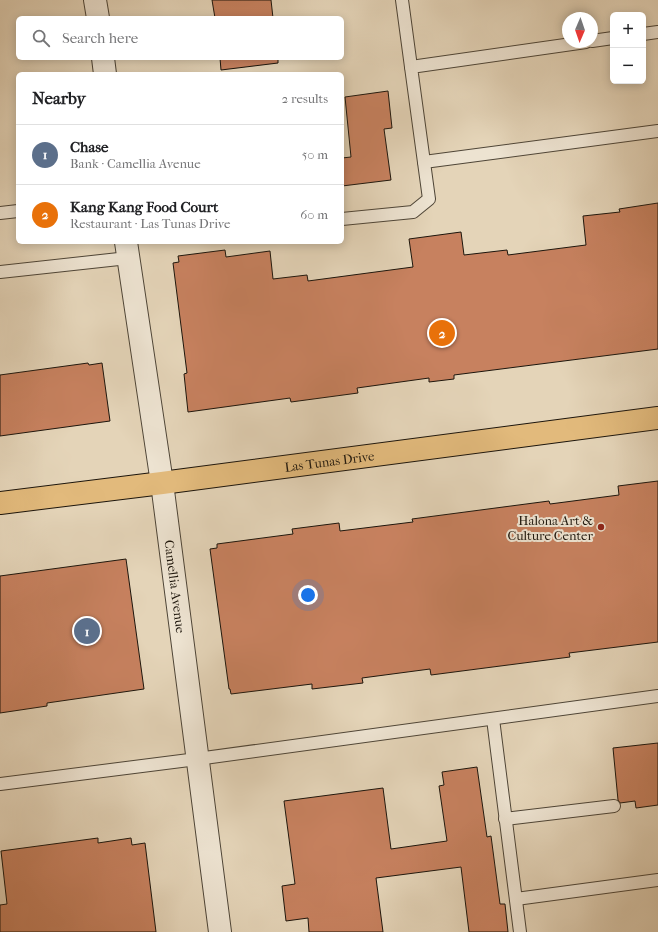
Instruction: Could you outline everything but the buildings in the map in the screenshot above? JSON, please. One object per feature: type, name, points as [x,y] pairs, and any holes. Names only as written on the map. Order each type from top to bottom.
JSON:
[{"type":"main road","name":"Las Tunas Drive","points":[[0,503],[658,418]]},
{"type":"street","points":[[96,0],[98,16]]},
{"type":"street","points":[[103,60],[104,72]]},
{"type":"street","name":"Camellia Avenue","points":[[127,246],[162,483],[220,932]]},
{"type":"lane","points":[[344,219],[413,212],[429,199],[402,0]]},
{"type":"lane","points":[[646,34],[658,32]]},
{"type":"lane","points":[[598,40],[610,38]]},
{"type":"lane","points":[[411,67],[562,45]]},
{"type":"lane","points":[[424,162],[658,131]]},
{"type":"lane","points":[[0,213],[16,211]]},
{"type":"lane","points":[[0,272],[127,246]]},
{"type":"lane","points":[[0,784],[197,759],[658,696]]},
{"type":"lane","points":[[493,719],[520,932]]},
{"type":"lane","points":[[505,819],[614,806]]},
{"type":"lane","points":[[516,899],[658,880]]},
{"type":"place","name":"Kang Kang Food Court","points":[[442,333]]},
{"type":"place","name":"Halona Art & Culture Center","points":[[601,527]]},
{"type":"place","name":"Chase","points":[[87,631]]}]
